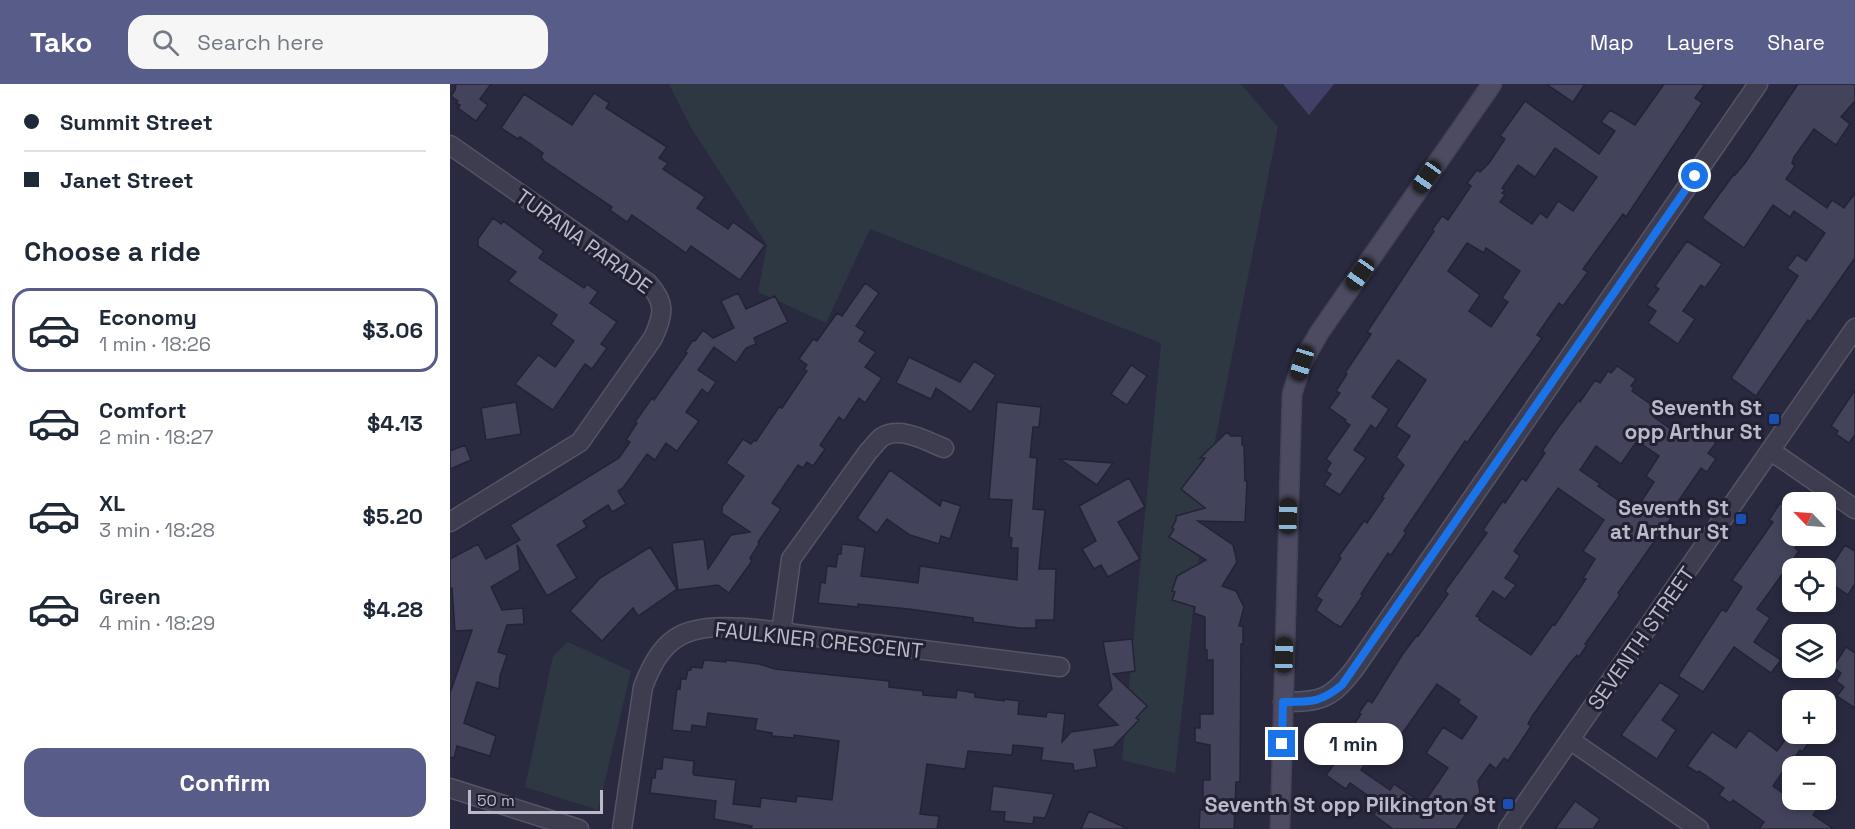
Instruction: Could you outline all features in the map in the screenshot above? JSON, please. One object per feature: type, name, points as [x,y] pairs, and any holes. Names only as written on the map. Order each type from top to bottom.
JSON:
[{"type":"street","points":[[1280,829],[1292,394],[1302,363],[1319,333],[1492,84]]},
{"type":"street","points":[[1283,702],[1304,702],[1326,698],[1342,685],[1758,84]]},
{"type":"street","name":"TURANA PARADE","points":[[450,145],[648,283],[658,294],[662,308],[660,322],[652,338],[580,442],[450,522]]},
{"type":"street","name":"SEVENTH STREET","points":[[1508,829],[1855,328]]},
{"type":"street","points":[[781,633],[791,559],[868,452],[882,437],[897,432],[944,448]]},
{"type":"street","points":[[1770,451],[1855,509]]},
{"type":"street","name":"FAULKNER CRESCENT","points":[[622,829],[643,687],[650,668],[661,652],[675,638],[692,631],[727,628],[781,633],[1060,667]]},
{"type":"street","points":[[1570,740],[1699,829]]},
{"type":"street","points":[[450,788],[579,829]]},
{"type":"shaded area","points":[[669,84],[1241,84],[1278,127],[1208,476],[1175,773],[1122,760],[1161,343],[870,229],[826,323],[758,292],[767,245],[690,126]]},
{"type":"shaded area","points":[[1283,84],[1334,84],[1309,115]]},
{"type":"shaded area","points":[[568,642],[631,671],[598,810],[525,787],[553,656]]},
{"type":"building","points":[[456,84],[491,84],[480,99],[488,105],[476,121],[458,108],[460,105],[456,103],[458,101],[451,96]]},
{"type":"building","points":[[1546,84],[1585,84],[1573,102]]},
{"type":"building","points":[[1664,84],[1705,84],[1695,98],[1702,103],[1626,217],[1623,214],[1583,269],[1588,272],[1563,306],[1559,303],[1537,335],[1542,338],[1467,443],[1465,441],[1404,531],[1406,533],[1391,555],[1388,553],[1341,627],[1335,624],[1316,610],[1322,600],[1316,596],[1341,558],[1339,556],[1364,521],[1367,523],[1404,465],[1396,457],[1410,436],[1396,426],[1426,380],[1398,360],[1372,397],[1389,409],[1376,429],[1371,425],[1354,450],[1366,458],[1340,495],[1324,485],[1331,474],[1326,471],[1331,463],[1326,459],[1350,425],[1329,408],[1340,393],[1336,391],[1347,374],[1345,373],[1371,334],[1367,332],[1442,216],[1448,220],[1471,186],[1467,183],[1477,170],[1480,172],[1489,163],[1505,139],[1500,136],[1525,101],[1599,154],[1615,131],[1601,122],[1610,110],[1635,125]],"holes":[[[1555,148],[1597,177],[1573,211],[1558,201],[1547,218],[1540,213],[1532,224],[1500,202],[1505,195],[1502,193],[1505,190],[1502,188],[1518,165],[1535,177]],[[1467,243],[1484,253],[1486,248],[1520,271],[1502,298],[1508,302],[1491,327],[1469,311],[1480,295],[1448,271]]]},
{"type":"building","points":[[1798,84],[1855,84],[1855,101],[1841,117],[1850,124],[1836,145],[1814,129],[1794,157],[1792,163],[1795,166],[1786,179],[1827,208],[1832,200],[1844,208],[1855,193],[1855,258],[1810,322],[1808,320],[1756,396],[1731,378],[1798,276],[1787,268],[1797,255],[1806,261],[1825,233],[1794,211],[1790,217],[1773,205],[1744,248],[1702,218],[1734,174],[1745,163]]},
{"type":"building","points":[[594,93],[609,103],[606,108],[667,147],[659,158],[668,163],[663,169],[705,197],[697,208],[728,229],[733,222],[765,245],[740,280],[691,246],[686,253],[632,215],[627,222],[610,210],[612,207],[544,161],[541,157],[543,153],[520,137],[518,139],[501,128],[524,94],[572,125]]},
{"type":"building","points":[[493,218],[501,224],[503,221],[544,251],[539,258],[584,288],[587,284],[598,292],[590,303],[617,322],[601,344],[607,348],[592,369],[585,364],[553,410],[515,384],[538,355],[555,367],[574,341],[551,324],[557,315],[508,281],[516,272],[478,246],[478,239]]},
{"type":"building","points":[[1687,241],[1722,264],[1705,288],[1701,285],[1683,311],[1695,319],[1678,344],[1648,323],[1656,311],[1647,305],[1659,289],[1655,286]]},
{"type":"building","points":[[865,283],[879,293],[856,326],[865,332],[859,341],[876,352],[865,367],[882,378],[865,403],[859,398],[844,421],[839,417],[820,445],[825,449],[813,466],[807,462],[803,468],[798,465],[772,503],[781,509],[758,542],[750,558],[752,561],[729,593],[718,585],[678,590],[672,543],[704,539],[708,569],[731,535],[750,532],[722,513],[722,507],[744,476],[726,463],[743,439],[751,444],[754,440],[756,441],[779,407],[782,408],[807,371],[804,369],[807,365],[799,359],[813,339],[817,341],[837,313],[842,316]]},
{"type":"building","points":[[738,293],[746,309],[775,296],[788,322],[754,338],[756,344],[746,348],[736,363],[714,347],[698,370],[716,382],[708,394],[702,389],[686,412],[699,421],[677,451],[666,443],[655,460],[647,454],[623,488],[618,491],[626,504],[612,512],[608,505],[583,521],[587,527],[557,545],[577,578],[547,596],[517,545],[520,570],[491,587],[502,610],[523,608],[524,624],[507,625],[498,652],[507,655],[500,676],[499,689],[477,682],[464,723],[496,736],[490,756],[457,746],[454,758],[450,757],[450,693],[472,630],[455,631],[452,588],[450,589],[450,559],[478,544],[486,559],[520,540],[510,525],[619,458],[630,442],[626,440],[637,423],[635,422],[652,398],[654,400],[687,353],[685,352],[693,340],[695,341],[703,330],[713,338],[734,328],[721,301]]},
{"type":"building","points":[[909,357],[960,382],[974,361],[996,375],[971,412],[936,388],[931,399],[896,383]]},
{"type":"building","points":[[1131,365],[1147,376],[1127,405],[1111,394]]},
{"type":"building","points":[[1617,366],[1636,379],[1631,386],[1634,388],[1632,391],[1659,410],[1654,417],[1682,437],[1691,425],[1716,443],[1708,453],[1716,459],[1707,472],[1701,468],[1675,506],[1678,508],[1618,593],[1620,595],[1585,644],[1587,645],[1579,657],[1577,655],[1570,663],[1533,715],[1528,724],[1531,726],[1508,761],[1504,758],[1496,769],[1490,764],[1478,781],[1480,793],[1456,829],[1393,829],[1374,815],[1380,804],[1350,783],[1346,789],[1326,775],[1335,763],[1330,760],[1368,700],[1372,703],[1402,655],[1448,594],[1445,591],[1487,533],[1483,530],[1503,501],[1505,503],[1522,478],[1526,481],[1545,453],[1542,451],[1557,429],[1595,380],[1600,383],[1608,371],[1611,373]],"holes":[[[1637,441],[1659,456],[1646,476],[1654,482],[1639,505],[1633,501],[1628,507],[1580,470],[1596,446],[1621,464]],[[1558,488],[1604,520],[1583,551],[1595,559],[1583,578],[1586,579],[1555,625],[1553,624],[1531,655],[1476,616],[1493,591],[1505,599],[1516,585],[1505,578],[1520,556],[1514,551]],[[1437,684],[1460,700],[1458,703],[1477,717],[1462,739],[1443,727],[1426,753],[1448,768],[1423,804],[1394,784],[1390,790],[1361,770],[1377,746],[1381,748],[1392,733],[1399,738]]]},
{"type":"building","points":[[1855,390],[1855,435],[1849,443],[1836,434],[1838,431],[1831,426]]},
{"type":"building","points":[[516,402],[521,434],[486,440],[481,408]]},
{"type":"building","points":[[997,402],[1041,407],[1039,427],[1033,427],[1030,457],[1037,458],[1033,509],[1045,510],[1039,569],[1056,569],[1054,620],[1036,620],[1036,628],[1019,628],[973,622],[973,618],[909,609],[818,603],[821,582],[825,583],[827,566],[836,567],[842,544],[865,547],[861,576],[918,583],[920,566],[1017,580],[1018,548],[1011,548],[1012,538],[1009,537],[1012,500],[989,499]]},
{"type":"building","points":[[1227,432],[1231,436],[1242,436],[1242,445],[1244,445],[1245,481],[1247,481],[1245,522],[1198,521],[1233,545],[1237,562],[1222,586],[1236,591],[1244,607],[1239,626],[1243,626],[1240,782],[1236,782],[1234,829],[1199,829],[1200,810],[1203,810],[1203,780],[1210,780],[1210,745],[1195,742],[1195,728],[1200,728],[1200,714],[1213,714],[1213,660],[1207,660],[1207,650],[1205,650],[1205,617],[1194,613],[1195,607],[1172,600],[1175,592],[1172,591],[1177,576],[1206,560],[1169,537],[1174,529],[1172,528],[1176,516],[1205,508],[1181,489],[1205,458],[1200,458]]},
{"type":"building","points":[[465,445],[471,460],[450,469],[450,451]]},
{"type":"building","points":[[1060,459],[1113,463],[1097,485]]},
{"type":"building","points":[[890,470],[940,506],[942,500],[961,506],[950,539],[941,536],[939,544],[910,535],[887,519],[877,533],[857,518]]},
{"type":"building","points":[[1129,478],[1145,507],[1118,522],[1140,559],[1108,577],[1101,565],[1094,569],[1082,549],[1096,541],[1079,506]]},
{"type":"building","points":[[1780,503],[1782,504],[1782,546],[1796,546],[1795,548],[1799,551],[1794,558],[1782,558],[1782,574],[1757,609],[1770,618],[1754,642],[1781,660],[1771,673],[1734,647],[1703,692],[1678,676],[1722,609],[1726,612],[1742,587],[1732,580],[1773,522],[1769,520]]},
{"type":"building","points":[[1845,545],[1855,551],[1855,584],[1848,595],[1836,587],[1836,559]]},
{"type":"building","points":[[650,547],[677,589],[638,616],[633,608],[602,641],[570,611],[600,578]]},
{"type":"building","points":[[1132,639],[1135,671],[1113,674],[1147,706],[1136,718],[1139,720],[1113,747],[1094,750],[1097,767],[1074,771],[1073,764],[1041,760],[1043,748],[1013,745],[1012,755],[968,751],[965,769],[927,764],[920,814],[939,816],[937,829],[751,829],[752,826],[714,819],[716,801],[650,793],[652,778],[655,778],[656,769],[662,769],[663,757],[694,761],[694,775],[736,780],[733,804],[760,807],[761,798],[796,802],[797,796],[832,800],[839,741],[794,735],[794,738],[772,736],[772,733],[755,730],[757,719],[708,713],[706,727],[692,725],[691,732],[672,730],[677,688],[680,689],[681,679],[686,679],[691,667],[702,668],[704,660],[726,662],[726,660],[759,664],[775,669],[889,681],[889,687],[923,691],[923,695],[956,698],[957,690],[975,693],[975,697],[1019,701],[1018,714],[1046,717],[1047,712],[1065,714],[1062,742],[1071,732],[1118,725],[1097,705],[1112,689],[1103,642]]},
{"type":"building","points":[[1846,647],[1855,653],[1855,708],[1837,696],[1844,687],[1836,681],[1841,673],[1836,669],[1836,662]]},
{"type":"building","points":[[1660,682],[1680,695],[1662,720],[1676,730],[1657,759],[1621,735]]},
{"type":"building","points":[[1749,730],[1777,751],[1782,744],[1808,744],[1796,756],[1782,756],[1782,772],[1773,786],[1782,793],[1782,810],[1817,810],[1813,815],[1834,829],[1759,829],[1764,822],[1733,800],[1730,803],[1719,795],[1724,788],[1699,771],[1698,773],[1687,766],[1712,732],[1736,748]]},
{"type":"building","points":[[993,786],[1054,794],[1045,818],[1034,817],[1033,824],[1004,821],[1005,812],[990,811]]},
{"type":"building","points":[[1575,801],[1600,819],[1593,829],[1555,829]]},
{"type":"building","points":[[1089,811],[1128,829],[1081,829]]},
{"type":"place","name":"Seventh St opp Arthur St","points":[[1774,419]]},
{"type":"place","name":"Seventh St at Arthur St","points":[[1741,519]]},
{"type":"place","name":"Seventh St opp Pilkington St","points":[[1508,804]]},
{"type":"route","points":[[1282,744],[1283,702],[1304,702],[1326,698],[1342,685],[1695,176]]}]
